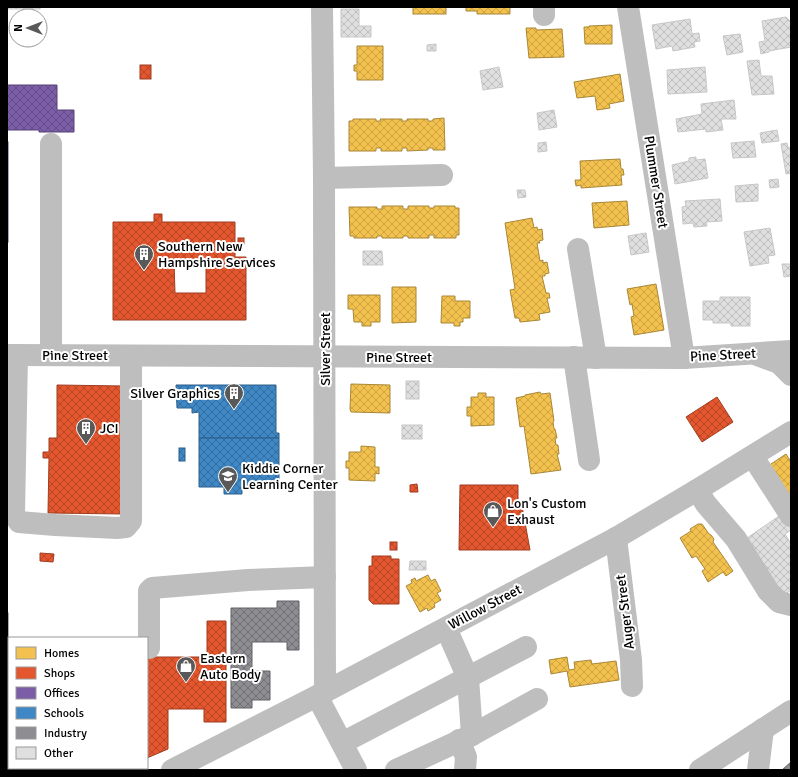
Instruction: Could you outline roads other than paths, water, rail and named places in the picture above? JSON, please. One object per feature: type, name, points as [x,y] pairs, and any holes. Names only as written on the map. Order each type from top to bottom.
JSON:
[{"type":"street","name":"Silver Street","points":[[321,694],[325,578],[322,7]]},
{"type":"street","name":"Plummer Street","points":[[628,7],[684,358]]},
{"type":"street","points":[[51,144],[51,355]]},
{"type":"street","points":[[324,178],[442,175]]},
{"type":"street","points":[[578,249],[596,358]]},
{"type":"street","name":"Pine Street","points":[[12,355],[684,358],[791,351]]},
{"type":"street","points":[[754,354],[779,363],[788,370],[791,375]]},
{"type":"street","points":[[12,355],[14,514],[20,522],[117,528],[126,526],[131,521],[131,356]]},
{"type":"street","points":[[574,357],[589,460]]},
{"type":"street","points":[[786,435],[791,418]]},
{"type":"street","name":"Willow Street","points":[[172,770],[321,694],[616,538],[753,457],[786,435]]},
{"type":"street","points":[[753,457],[791,516]]},
{"type":"street","points":[[697,490],[706,504],[736,539],[768,591],[779,602],[791,605]]},
{"type":"street","name":"Auger Street","points":[[616,538],[631,660],[632,686]]},
{"type":"street","points":[[149,648],[149,591],[152,588],[248,580],[325,578]]},
{"type":"street","points":[[446,628],[468,678],[465,770]]},
{"type":"street","points":[[342,743],[526,647]]},
{"type":"street","points":[[321,694],[342,743],[356,770]]},
{"type":"street","points":[[396,770],[466,738],[537,699]]},
{"type":"street","points":[[700,770],[791,711]]},
{"type":"street","points":[[758,770],[763,729]]},
{"type":"place","name":"Southern New Hampshire Services","points":[[144,271]]},
{"type":"place","name":"Silver Graphics","points":[[234,410]]},
{"type":"place","name":"JCI","points":[[86,445]]},
{"type":"place","name":"Kiddie Corner Learning Center","points":[[228,493]]},
{"type":"place","name":"Lon's Custom Exhaust","points":[[493,528]]},
{"type":"place","name":"Eastern Auto Body","points":[[186,683]]}]
